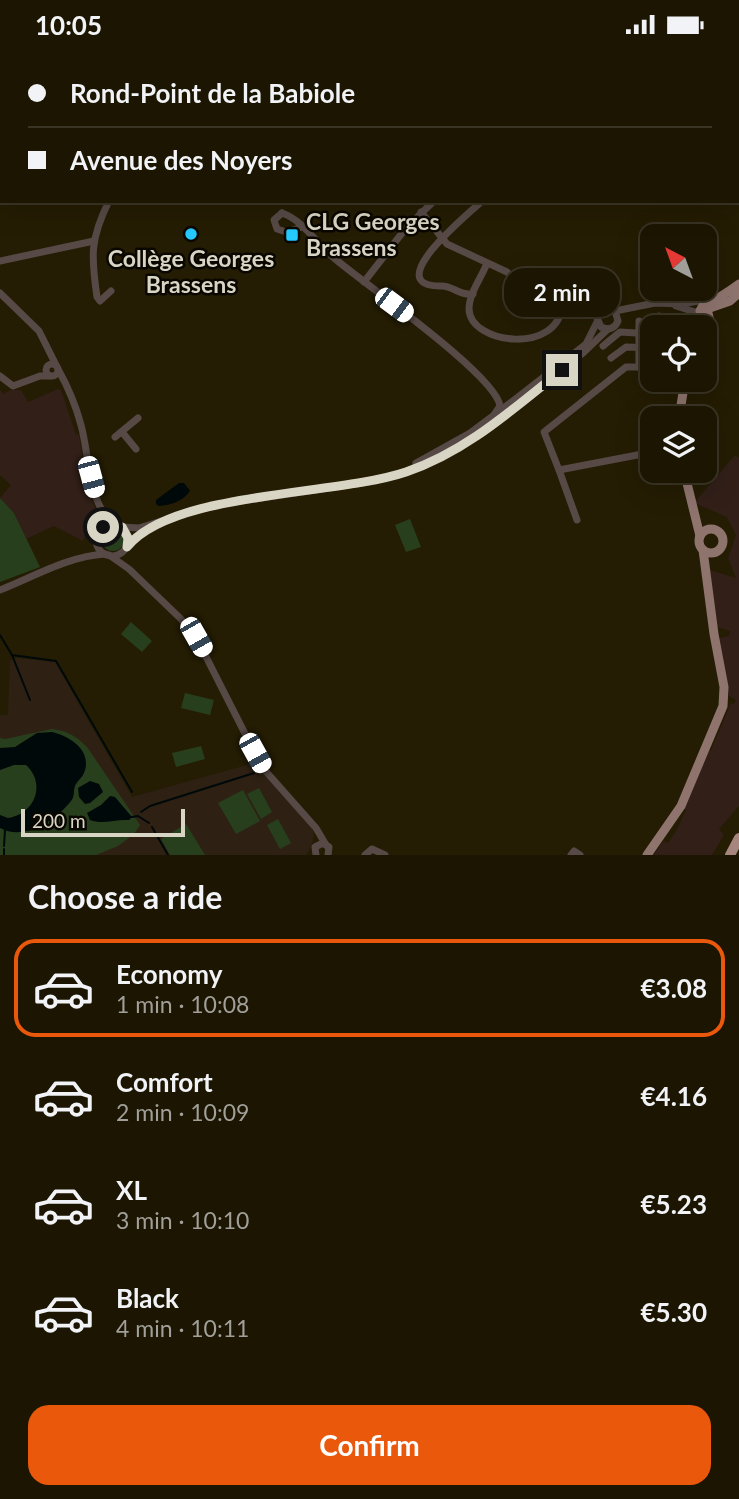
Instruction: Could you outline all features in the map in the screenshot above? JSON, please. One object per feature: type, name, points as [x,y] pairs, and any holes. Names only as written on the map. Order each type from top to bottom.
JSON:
[{"type":"highway","points":[[732,855],[739,840]]},
{"type":"main road","points":[[702,307],[739,284]]},
{"type":"main road","points":[[702,307],[730,301],[739,292]]},
{"type":"main road","points":[[702,307],[707,315]]},
{"type":"main road","points":[[687,483],[701,531],[700,544],[706,551],[718,551],[723,540],[717,530],[701,531]]},
{"type":"main road","points":[[647,855],[681,806],[723,706],[724,687],[704,561],[706,551]]},
{"type":"street","points":[[108,203],[96,228],[93,265],[97,297],[100,301],[111,291]]},
{"type":"street","points":[[364,282],[414,219],[432,203]]},
{"type":"street","points":[[472,295],[430,286],[420,277],[421,265],[442,238],[480,203]]},
{"type":"street","points":[[302,227],[286,232],[277,229],[274,220],[281,209],[302,227],[335,259],[427,331],[495,392],[505,397],[518,397]]},
{"type":"street","points":[[421,212],[447,244],[461,253],[507,272],[537,300],[582,304],[615,311],[665,303],[695,312],[702,307]]},
{"type":"street","points":[[0,261],[94,241]]},
{"type":"street","points":[[487,263],[472,295],[469,312],[478,327],[496,337],[516,339],[548,333],[559,321],[562,304]]},
{"type":"street","points":[[0,293],[38,331],[51,353],[52,370],[65,383],[82,426],[91,477],[103,514],[103,527]]},
{"type":"street","points":[[582,304],[601,327],[608,329]]},
{"type":"street","points":[[0,590],[91,555],[119,554],[136,535],[149,527],[196,510],[353,484],[425,460],[495,419],[583,353],[618,321],[640,307]]},
{"type":"street","points":[[495,419],[507,406],[586,344],[602,310]]},
{"type":"street","points":[[615,311],[618,321]]},
{"type":"street","points":[[577,520],[544,432],[626,367],[639,367],[639,321]]},
{"type":"street","points":[[603,346],[620,332],[639,334]]},
{"type":"street","points":[[611,358],[625,347],[640,348]]},
{"type":"street","points":[[0,376],[13,386],[52,370]]},
{"type":"street","points":[[495,392],[500,406],[495,419]]},
{"type":"street","points":[[505,397],[507,406]]},
{"type":"street","points":[[135,449],[118,435],[138,418]]},
{"type":"street","points":[[559,470],[640,454]]},
{"type":"street","points":[[103,514],[112,524],[122,527],[149,527]]},
{"type":"street","points":[[72,562],[97,542],[98,533],[103,527],[112,524]]},
{"type":"street","points":[[122,527],[128,538],[126,547],[129,569]]},
{"type":"street","points":[[97,542],[107,554],[129,569],[196,637],[262,767],[316,828],[329,852]]},
{"type":"street","points":[[314,852],[316,828]]},
{"type":"street","points":[[314,852],[320,843],[329,852]]},
{"type":"street","points":[[365,855],[372,849],[385,855]]},
{"type":"street","points":[[571,855],[574,851],[580,855]]},
{"type":"shaded area","points":[[0,390],[4,394],[10,390],[21,390],[28,402],[61,390],[76,434],[79,435],[85,473],[80,476],[82,483],[86,482],[96,511],[83,541],[54,526],[26,539],[14,513],[0,498],[11,485],[0,475]]},
{"type":"shaded area","points":[[735,455],[739,458],[739,806],[719,829],[724,835],[712,855],[653,855],[664,841],[668,843],[677,830],[709,751],[731,703],[734,704],[736,700],[729,696],[719,642],[719,638],[729,636],[730,631],[717,627],[707,569],[736,578],[728,558],[736,535],[727,517],[694,503],[711,483],[717,483],[717,476]]},
{"type":"shaded area","points":[[179,483],[184,483],[190,491],[180,500],[159,506],[156,504],[156,500]]},
{"type":"shaded area","points":[[17,658],[55,662],[132,797],[254,763],[310,824],[314,834],[306,855],[0,855],[0,715],[8,715],[10,660]]},
{"type":"shaded area","points":[[52,732],[66,737],[83,751],[86,765],[75,786],[72,799],[57,815],[38,827],[19,832],[0,828],[0,815],[8,818],[17,816],[31,805],[35,797],[36,781],[26,765],[14,765],[0,770],[0,748],[15,747],[37,733]]},
{"type":"shaded area","points":[[90,781],[99,784],[103,792],[85,804],[79,797],[78,788]]},
{"type":"shaded area","points":[[110,796],[115,797],[132,817],[129,820],[104,822],[90,820],[87,813]]},
{"type":"green space","points":[[0,498],[14,513],[40,567],[0,582]]},
{"type":"green space","points":[[410,519],[421,547],[406,552],[395,525]]},
{"type":"green space","points":[[113,529],[121,532],[124,540],[121,548],[113,551],[105,548],[102,540],[105,532]]},
{"type":"green space","points":[[131,622],[152,641],[142,652],[121,634]]},
{"type":"green space","points":[[185,693],[214,700],[210,715],[181,708]]},
{"type":"green space","points":[[52,729],[71,735],[87,747],[140,825],[134,834],[118,846],[96,855],[0,855],[0,738]]},
{"type":"green space","points":[[201,746],[205,759],[176,767],[172,753]]},
{"type":"green space","points":[[259,788],[272,812],[261,819],[247,794]]},
{"type":"green space","points":[[243,790],[260,821],[236,834],[218,803]]},
{"type":"green space","points":[[278,819],[291,843],[280,849],[267,825]]},
{"type":"green space","points":[[186,824],[205,855],[170,855],[161,839]]},
{"type":"waterway","points":[[0,635],[12,655],[30,700]]},
{"type":"waterway","points":[[12,655],[56,661],[132,792]]},
{"type":"waterway","points":[[141,812],[150,806],[254,773]]},
{"type":"waterway","points":[[132,817],[138,816],[149,823]]},
{"type":"waterway","points":[[152,827],[168,855]]},
{"type":"waterway","points":[[4,846],[5,830]]},
{"type":"waterway","points":[[4,849],[4,855]]},
{"type":"place","name":"Collège Georges Brassens","points":[[191,234]]},
{"type":"place","name":"CLG Georges Brassens","points":[[292,235]]},
{"type":"route","points":[[103,527],[108,524],[122,527],[127,534],[127,547],[136,535],[149,527],[196,510],[376,481],[407,472],[428,464],[473,438],[562,370]]}]
